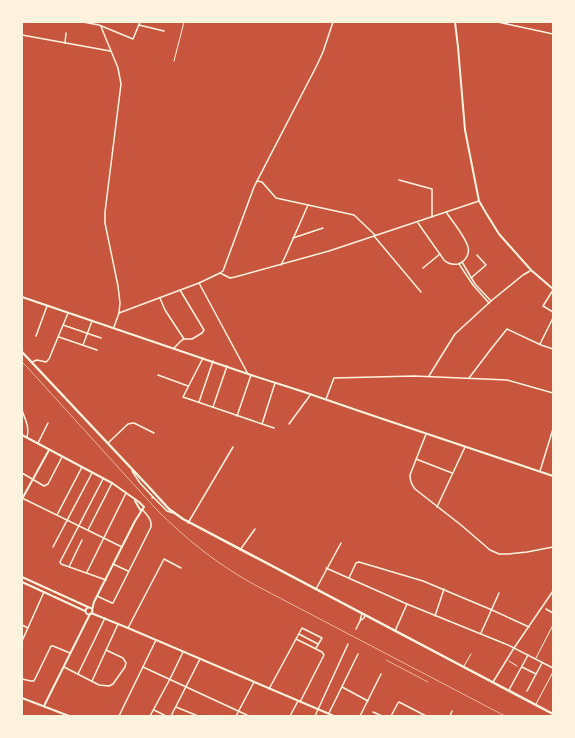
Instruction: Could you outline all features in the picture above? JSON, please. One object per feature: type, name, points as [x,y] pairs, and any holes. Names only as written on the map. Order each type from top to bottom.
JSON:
[{"type":"main road","points":[[22,352],[130,468],[177,515],[240,550],[524,697],[553,714]]},
{"type":"street","points":[[83,22],[100,26],[133,39],[139,23],[164,31]]},
{"type":"street","points":[[98,22],[118,68],[121,84],[106,202],[105,223],[120,303],[119,313],[114,328]]},
{"type":"street","points":[[174,61],[184,22]]},
{"type":"street","points":[[119,313],[199,283],[220,273],[224,269],[257,181],[323,52],[333,22]]},
{"type":"street","points":[[455,22],[465,130],[479,201],[499,234],[532,270],[553,290],[542,306],[553,312]]},
{"type":"street","points":[[498,22],[553,34]]},
{"type":"street","points":[[65,43],[66,33]]},
{"type":"street","points":[[22,35],[110,51]]},
{"type":"street","points":[[399,180],[432,189],[432,217]]},
{"type":"street","points":[[257,181],[262,182],[276,198],[354,214],[375,236],[422,292]]},
{"type":"street","points":[[220,273],[230,278],[281,265],[329,251],[479,201]]},
{"type":"street","points":[[281,265],[286,257],[308,205]]},
{"type":"street","points":[[417,222],[447,263],[461,263],[468,255],[468,247],[446,212]]},
{"type":"street","points":[[293,238],[323,228]]},
{"type":"street","points":[[423,268],[440,254]]},
{"type":"street","points":[[470,278],[486,266],[478,256]]},
{"type":"street","points":[[461,263],[473,285],[490,302]]},
{"type":"street","points":[[429,376],[456,334],[490,302],[523,275],[532,270]]},
{"type":"street","points":[[199,283],[249,374],[237,416]]},
{"type":"street","points":[[174,348],[184,339],[192,339],[204,330],[180,290]]},
{"type":"street","points":[[22,297],[553,476]]},
{"type":"street","points":[[160,298],[165,310],[184,339]]},
{"type":"street","points":[[36,336],[47,306]]},
{"type":"street","points":[[32,362],[34,360],[48,361],[68,313]]},
{"type":"street","points":[[540,344],[553,318]]},
{"type":"street","points":[[83,345],[92,321]]},
{"type":"street","points":[[63,325],[101,338]]},
{"type":"street","points":[[469,378],[507,329],[553,349]]},
{"type":"street","points":[[59,337],[97,350]]},
{"type":"street","points":[[203,358],[183,396],[274,428]]},
{"type":"street","points":[[199,402],[213,361]]},
{"type":"street","points":[[213,407],[227,366]]},
{"type":"street","points":[[158,375],[188,386]]},
{"type":"street","points":[[326,399],[334,378],[429,376],[507,380],[553,393]]},
{"type":"street","points":[[262,424],[275,383]]},
{"type":"street","points":[[289,424],[311,394]]},
{"type":"street","points":[[22,410],[28,427],[28,434],[26,438]]},
{"type":"street","points":[[38,444],[48,423]]},
{"type":"street","points":[[108,443],[128,424],[131,423],[154,433]]},
{"type":"street","points":[[540,471],[553,429]]},
{"type":"street","points":[[426,434],[410,474],[410,480],[415,489],[490,550],[499,554],[527,552],[553,546]]},
{"type":"street","points":[[22,435],[112,483],[139,502],[151,519],[151,527],[113,603],[98,596]]},
{"type":"street","points":[[437,507],[465,446]]},
{"type":"street","points":[[188,522],[233,447]]},
{"type":"street","points":[[49,450],[22,499],[88,530],[122,548]]},
{"type":"street","points":[[22,473],[44,486],[48,484],[62,457]]},
{"type":"street","points":[[416,459],[452,473]]},
{"type":"street","points":[[57,515],[82,468]]},
{"type":"street","points":[[130,468],[152,497],[167,511],[177,515]]},
{"type":"street","points":[[53,547],[92,473]]},
{"type":"street","points":[[103,479],[60,562],[69,567],[106,580]]},
{"type":"street","points":[[88,530],[112,483]]},
{"type":"street","points":[[86,573],[126,493]]},
{"type":"street","points":[[135,500],[143,508]]},
{"type":"street","points":[[87,618],[85,609],[94,602],[98,596],[113,564],[143,508]]},
{"type":"street","points":[[240,550],[255,529]]},
{"type":"street","points":[[69,567],[82,540]]},
{"type":"street","points":[[316,589],[326,568],[341,543]]},
{"type":"street","points":[[128,628],[164,559],[181,568]]},
{"type":"street","points":[[349,578],[357,562],[423,581],[529,627]]},
{"type":"street","points":[[113,564],[128,571]]},
{"type":"street","points":[[326,568],[407,604],[514,648],[553,668]]},
{"type":"street","points":[[22,577],[88,607],[91,612]]},
{"type":"street","points":[[22,582],[88,614],[91,612],[334,716]]},
{"type":"street","points":[[436,616],[444,589]]},
{"type":"street","points":[[493,682],[553,591]]},
{"type":"street","points":[[22,641],[44,592]]},
{"type":"street","points":[[481,634],[499,593]]},
{"type":"street","points":[[44,706],[91,612],[94,602]]},
{"type":"street","points":[[395,631],[407,604]]},
{"type":"street","points":[[546,609],[553,613]]},
{"type":"street","points":[[356,630],[362,614]]},
{"type":"street","points":[[360,621],[365,616]]},
{"type":"street","points":[[78,674],[105,618]]},
{"type":"street","points":[[92,681],[118,624]]},
{"type":"street","points":[[535,659],[553,624]]},
{"type":"street","points":[[22,625],[28,628]]},
{"type":"street","points":[[269,689],[301,629],[303,628],[322,638],[316,648]]},
{"type":"street","points":[[299,634],[319,644]]},
{"type":"street","points":[[290,716],[324,657],[324,653],[296,638]]},
{"type":"street","points":[[119,716],[156,640]]},
{"type":"street","points":[[315,716],[348,644]]},
{"type":"street","points":[[22,679],[34,681],[50,647],[53,646],[70,654]]},
{"type":"street","points":[[63,667],[99,685],[109,686],[113,684],[125,667],[126,662],[123,658],[106,650]]},
{"type":"street","points":[[150,716],[183,652]]},
{"type":"street","points":[[329,714],[358,654]]},
{"type":"street","points":[[464,667],[471,654]]},
{"type":"street","points":[[510,691],[528,655]]},
{"type":"street","points":[[171,716],[200,659]]},
{"type":"street","points":[[509,662],[517,666]]},
{"type":"street","points":[[527,691],[542,663]]},
{"type":"street","points":[[143,666],[249,716]]},
{"type":"street","points":[[522,667],[536,674]]},
{"type":"street","points":[[536,705],[553,672]]},
{"type":"street","points":[[360,716],[381,674]]},
{"type":"street","points":[[236,716],[254,682]]},
{"type":"street","points":[[342,687],[368,700]]},
{"type":"street","points":[[22,698],[70,716]]},
{"type":"street","points":[[391,716],[399,702],[424,716]]},
{"type":"street","points":[[176,707],[198,716]]},
{"type":"street","points":[[154,710],[166,716]]},
{"type":"street","points":[[450,716],[452,711]]},
{"type":"street","points":[[373,712],[382,716]]},
{"type":"railway","points":[[22,362],[156,509],[179,531],[215,560],[255,585],[505,716]]},
{"type":"railway","points":[[386,660],[428,682]]}]
